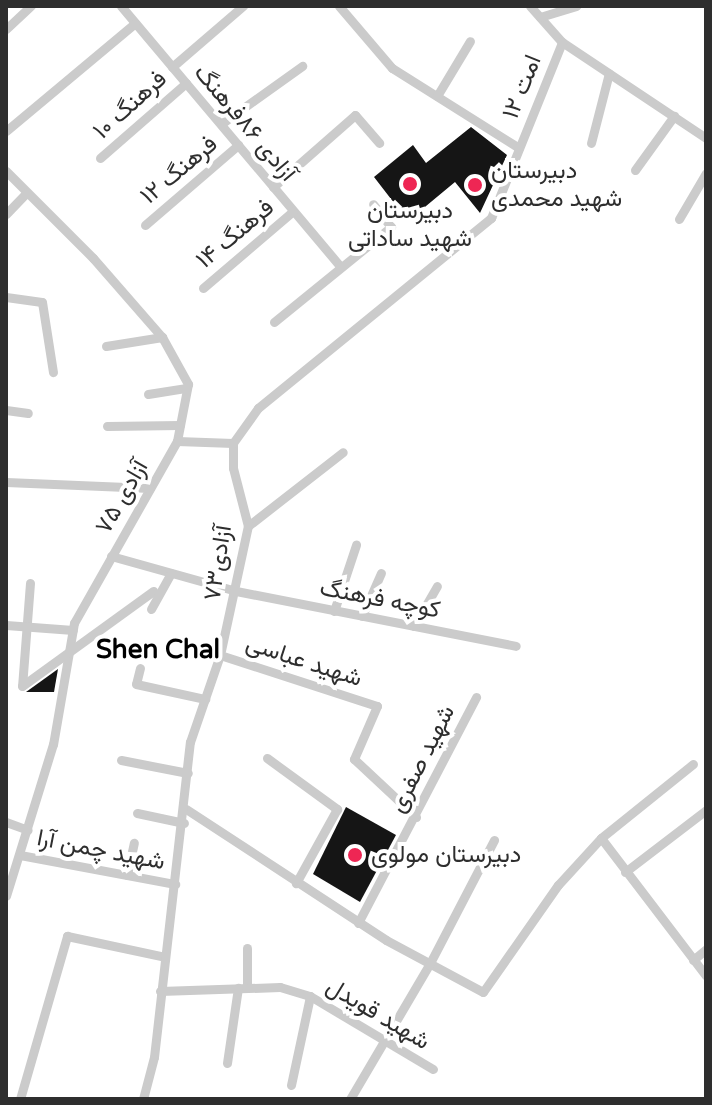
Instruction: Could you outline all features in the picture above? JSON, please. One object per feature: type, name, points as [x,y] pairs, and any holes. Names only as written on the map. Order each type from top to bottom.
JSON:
[{"type":"street","points":[[6,29],[31,6]]},
{"type":"street","name":"آزادی ۸۶فرهنگ","points":[[121,6],[339,265]]},
{"type":"street","points":[[172,67],[243,6]]},
{"type":"street","points":[[177,441],[233,443],[258,408],[491,218],[519,148],[392,68],[339,6]]},
{"type":"street","points":[[530,6],[562,42],[706,138]]},
{"type":"street","points":[[540,17],[576,6]]},
{"type":"street","points":[[6,131],[135,23]]},
{"type":"street","points":[[437,96],[470,41]]},
{"type":"street","name":"امت ۱۲","points":[[519,148],[562,42]]},
{"type":"street","points":[[221,124],[302,66]]},
{"type":"street","points":[[591,143],[609,73]]},
{"type":"street","name":"فرهنگ ۱۰","points":[[100,158],[186,83]]},
{"type":"street","points":[[273,187],[355,115],[379,143]]},
{"type":"street","points":[[635,170],[674,116]]},
{"type":"street","name":"فرهنگ ۱۲","points":[[145,225],[238,145]]},
{"type":"street","points":[[6,171],[162,337],[187,388],[148,394]]},
{"type":"street","points":[[679,219],[706,173]]},
{"type":"street","points":[[6,214],[27,192]]},
{"type":"street","points":[[274,322],[339,265],[391,227],[373,204]]},
{"type":"street","name":"فرهنگ ۱۴","points":[[203,288],[293,211]]},
{"type":"street","points":[[6,297],[42,302],[53,372]]},
{"type":"street","points":[[106,346],[162,337]]},
{"type":"street","name":"آزادی ۷۵","points":[[6,896],[53,744],[73,630],[177,441],[187,388]]},
{"type":"street","points":[[6,410],[28,413]]},
{"type":"street","points":[[107,426],[180,425]]},
{"type":"street","name":"آزادی۷۳","points":[[143,1099],[154,1057],[160,991],[186,809],[190,742],[220,655],[248,526],[233,468],[233,443]]},
{"type":"street","points":[[248,526],[343,452]]},
{"type":"street","points":[[6,482],[150,488]]},
{"type":"street","points":[[334,611],[356,545]]},
{"type":"street","name":"کوچه فرهنگ","points":[[111,556],[236,591],[516,646]]},
{"type":"street","points":[[151,609],[171,573]]},
{"type":"street","points":[[362,616],[381,573]]},
{"type":"street","points":[[30,583],[30,627],[22,686],[153,591]]},
{"type":"street","points":[[414,626],[437,586]]},
{"type":"street","points":[[6,625],[73,630]]},
{"type":"street","name":"شهید عباسی","points":[[220,655],[377,706],[354,759],[416,817]]},
{"type":"street","points":[[140,668],[136,684],[205,699]]},
{"type":"street","name":"شهید صفری","points":[[358,923],[476,697]]},
{"type":"street","points":[[267,758],[337,809],[296,883]]},
{"type":"street","points":[[121,760],[188,773]]},
{"type":"street","points":[[186,809],[358,923],[467,988],[489,989],[500,961],[516,949],[558,885],[601,838],[693,764]]},
{"type":"street","points":[[625,872],[706,810]]},
{"type":"street","points":[[137,813],[184,823]]},
{"type":"street","points":[[6,822],[28,830]]},
{"type":"street","points":[[601,838],[706,976]]},
{"type":"street","points":[[350,1099],[429,965],[494,840]]},
{"type":"street","points":[[127,875],[134,843]]},
{"type":"street","name":"شهید چمن آرا","points":[[20,855],[175,884]]},
{"type":"street","points":[[20,1099],[67,936],[165,957]]},
{"type":"street","points":[[227,1063],[247,948]]},
{"type":"street","points":[[693,960],[706,949]]},
{"type":"street","name":"شهید قویدل","points":[[160,991],[280,987],[310,996],[433,1069]]},
{"type":"street","points":[[291,1085],[310,996]]},
{"type":"building","points":[[471,127],[507,155],[480,213],[455,182],[408,221],[374,177],[413,145],[426,163]]},
{"type":"building","points":[[58,669],[54,692],[26,692]]},
{"type":"building","name":"دبیرستان مولوی","points":[[346,807],[396,835],[360,902],[313,874]]},
{"type":"place","name":"دبیرستان شهید ساداتی","points":[[410,184]]},
{"type":"place","name":"دبیرستان شهید محمدی","points":[[475,185]]},
{"type":"place","name":"دبیرستان مولوی","points":[[355,855]]},
{"type":"district","name":"Shen Chal","points":[[158,650]]}]
